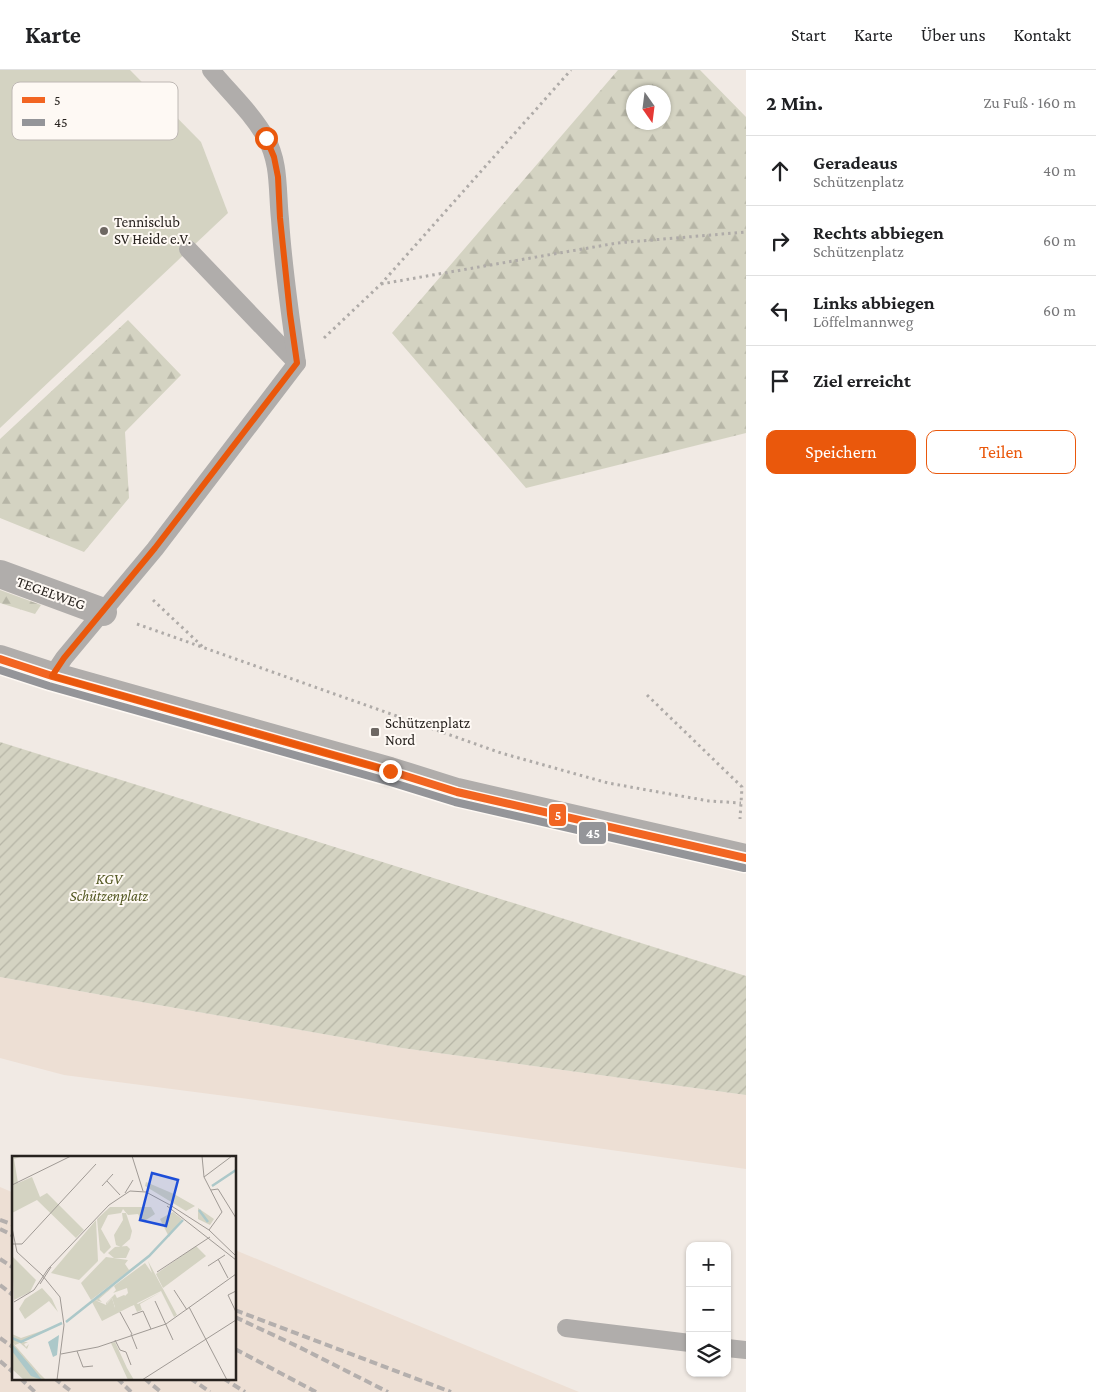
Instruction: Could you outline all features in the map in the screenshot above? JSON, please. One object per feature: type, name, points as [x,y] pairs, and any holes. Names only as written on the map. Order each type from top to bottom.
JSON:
[{"type":"street","name":"TEGELWEG","points":[[0,574],[103,612]]},
{"type":"street","points":[[0,659],[52,676],[390,771],[457,792],[746,858]]},
{"type":"lane","points":[[52,676],[64,658],[134,574],[297,363],[280,218],[278,177],[274,157],[266,138],[210,70]]},
{"type":"lane","points":[[188,249],[297,363]]},
{"type":"lane","points":[[566,1328],[686,1343]]},
{"type":"lane","points":[[731,1348],[746,1350]]},
{"type":"path","points":[[297,363],[381,284],[571,70]]},
{"type":"path","points":[[381,284],[617,243],[746,232]]},
{"type":"path","points":[[134,574],[155,604],[205,649]]},
{"type":"path","points":[[103,612],[501,753],[608,783],[709,800],[741,803]]},
{"type":"path","points":[[647,695],[742,787]]},
{"type":"shaded area","points":[[0,977],[402,1048],[746,1095],[746,1169],[64,1075],[0,1058]]},
{"type":"shaded area","points":[[0,1187],[12,1192],[12,1380],[236,1380],[236,1250],[579,1392],[0,1392]]},
{"type":"green space","name":"Tennisclub SV Heide e.V.","points":[[0,70],[130,70],[142,82],[12,82],[12,140],[178,140],[178,119],[201,142],[228,213],[0,428]]},
{"type":"green space","points":[[618,70],[700,70],[746,117],[746,433],[526,488],[392,333]]},
{"type":"green space","points":[[128,320],[181,375],[125,432],[129,498],[84,552],[0,518],[0,439]]},
{"type":"green space","points":[[0,590],[41,605],[35,614],[0,603]]},
{"type":"green space","name":"KGV Schützenplatz","points":[[0,742],[746,976],[746,1095],[402,1048],[0,977]]},
{"type":"railway","points":[[0,1220],[12,1224]]},
{"type":"railway","points":[[0,1229],[12,1235]]},
{"type":"railway","points":[[0,1259],[12,1267]]},
{"type":"railway","points":[[0,1285],[12,1294]]},
{"type":"railway","points":[[236,1310],[451,1392]]},
{"type":"railway","points":[[236,1317],[388,1392]]},
{"type":"railway","points":[[0,1338],[12,1347]]},
{"type":"railway","points":[[236,1350],[316,1392]]},
{"type":"railway","points":[[0,1361],[12,1371]]},
{"type":"railway","points":[[22,1380],[35,1392]]},
{"type":"railway","points":[[57,1380],[72,1392]]},
{"type":"railway","points":[[119,1380],[131,1392]]},
{"type":"railway","points":[[146,1380],[161,1392]]},
{"type":"railway","points":[[193,1380],[210,1392]]},
{"type":"railway","points":[[226,1380],[245,1392]]},
{"type":"transit line","name":"5","points":[[0,659],[52,676],[390,771],[457,792],[746,858]]},
{"type":"transit line","name":"45","points":[[0,670],[49,686],[387,781],[455,802],[744,868]]},
{"type":"place","name":"Tennisclub SV Heide e.V.","points":[[104,231]]},
{"type":"place","name":"Schützenplatz Nord","points":[[375,732]]},
{"type":"route","points":[[266,138],[274,157],[278,177],[280,218],[297,363],[155,548],[64,658],[52,676],[390,771]]}]
